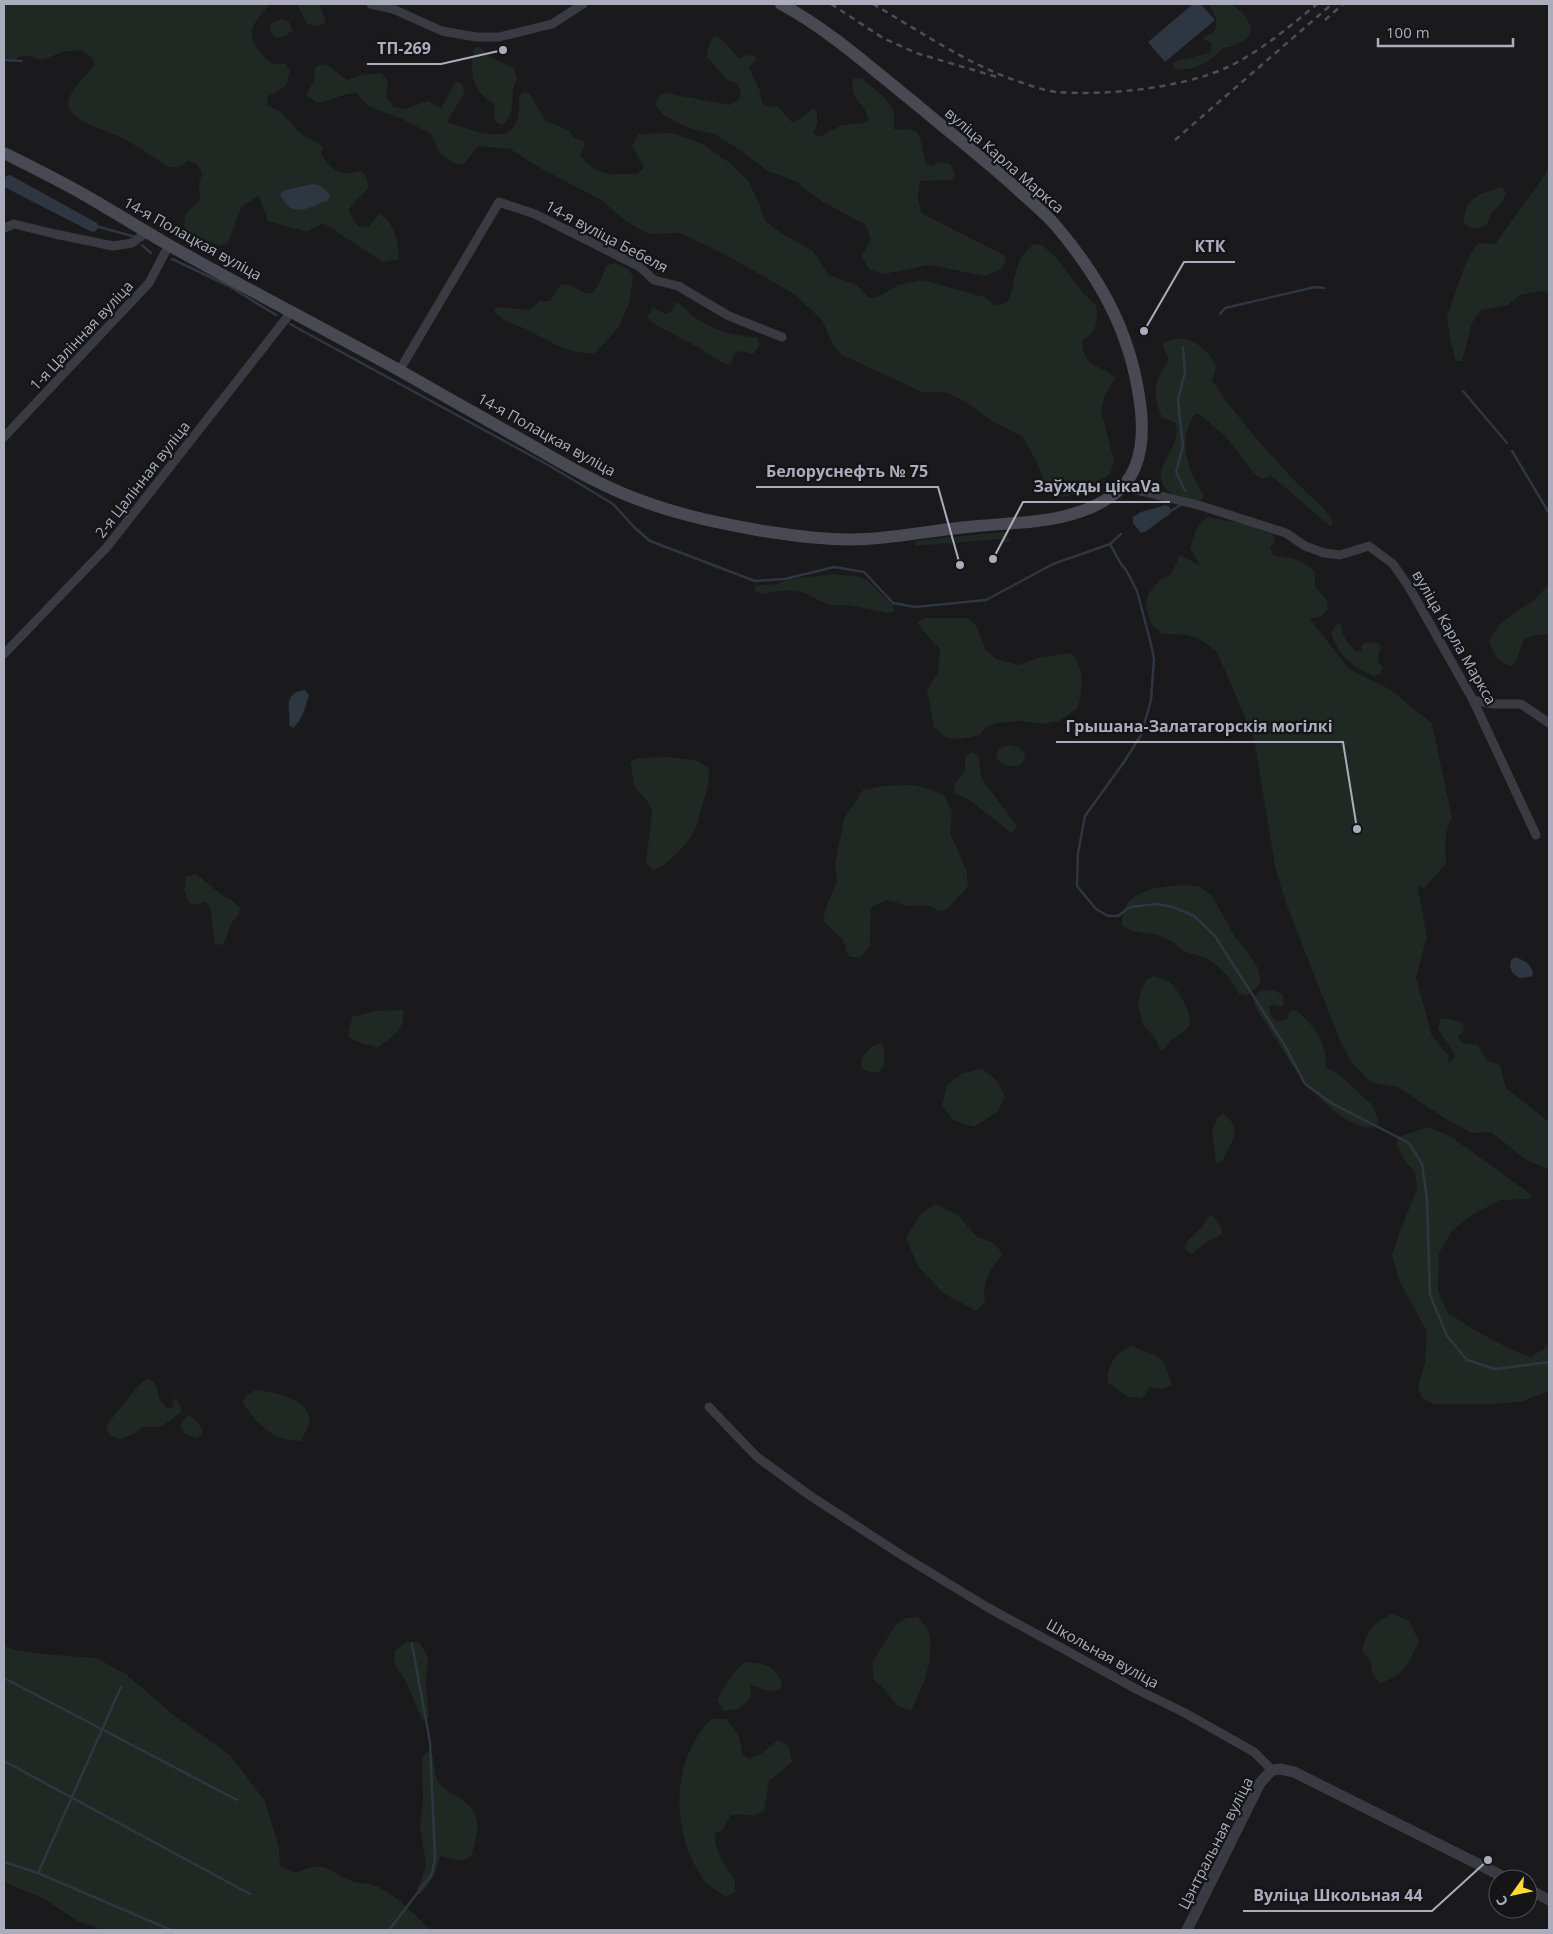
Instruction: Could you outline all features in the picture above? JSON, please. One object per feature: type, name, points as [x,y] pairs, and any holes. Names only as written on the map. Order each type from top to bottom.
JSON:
[{"type":"main road","name":"вуліца Карла Маркса","points":[[781,4],[803,16],[841,42],[1000,173],[1057,228],[1092,276],[1111,305],[1127,340],[1137,378],[1142,441],[1133,473],[1125,485]]},
{"type":"main road","name":"14-я Полацкая вуліца","points":[[4,153],[92,199],[169,245],[607,486],[646,503],[713,521],[769,532],[825,539],[862,539],[1060,517],[1098,504],[1112,496],[1125,485]]},
{"type":"street","points":[[371,4],[392,10],[442,31],[471,36],[499,37],[552,24],[583,4]]},
{"type":"street","name":"14-я вуліца Бебеля","points":[[399,370],[499,202],[535,214],[640,267],[654,280],[678,286],[729,316],[782,336]]},
{"type":"street","points":[[4,228],[14,224],[113,246],[132,243],[147,232]]},
{"type":"street","name":"1-я Цалінная вуліца","points":[[4,437],[149,283],[169,245]]},
{"type":"street","name":"2-я Цалінная вуліца","points":[[4,654],[107,547],[292,311]]},
{"type":"street","name":"вуліца Карла Маркса","points":[[1125,485],[1136,490],[1198,505],[1286,533],[1305,546],[1324,553],[1340,555],[1369,546],[1393,564],[1406,583],[1473,700],[1536,835]]},
{"type":"street","points":[[1473,700],[1493,704],[1521,704],[1549,723]]},
{"type":"street","name":"Школьная вуліца","points":[[709,1406],[757,1457],[879,1541],[987,1607],[1138,1690],[1186,1713],[1254,1752],[1272,1770]]},
{"type":"street","points":[[1272,1770],[1280,1769],[1294,1772],[1488,1869]]},
{"type":"street","name":"Цэнтральная вуліца","points":[[1187,1930],[1260,1783],[1272,1770]]},
{"type":"shaded area","points":[[4,4],[269,4],[254,25],[252,38],[257,48],[272,64],[286,64],[290,70],[286,86],[267,97],[268,106],[281,112],[301,134],[320,144],[323,148],[321,154],[333,169],[342,173],[361,171],[366,176],[369,187],[353,203],[349,210],[353,220],[360,227],[369,226],[379,214],[384,217],[395,233],[399,259],[383,262],[323,223],[307,232],[268,221],[259,196],[241,207],[228,243],[220,246],[189,234],[184,226],[185,215],[200,200],[199,183],[202,173],[196,163],[188,161],[178,168],[169,167],[125,139],[92,126],[76,117],[69,109],[68,101],[73,90],[95,65],[91,57],[81,50],[62,52],[43,60],[23,55],[14,60],[4,58]]},
{"type":"shaded area","points":[[297,4],[320,4],[326,23],[319,26],[307,24]]},
{"type":"shaded area","points":[[1208,4],[1232,4],[1249,22],[1250,33],[1242,42],[1223,48],[1213,58],[1201,65],[1188,69],[1174,69],[1173,64],[1177,61],[1209,53],[1212,50],[1211,42],[1203,40],[1204,37],[1213,33],[1216,25],[1215,15]]},
{"type":"shaded area","points":[[282,19],[289,22],[293,30],[282,37],[275,37],[272,35],[270,26]]},
{"type":"shaded area","points":[[717,36],[739,58],[747,55],[755,56],[757,59],[749,68],[760,91],[762,102],[766,107],[778,106],[792,122],[814,108],[817,112],[817,124],[813,133],[819,137],[842,125],[862,123],[868,120],[865,110],[855,97],[852,86],[853,79],[862,78],[886,99],[894,112],[894,129],[916,131],[920,139],[926,164],[932,166],[939,162],[950,164],[955,174],[952,180],[920,181],[918,196],[921,213],[1004,255],[1006,262],[1000,270],[985,276],[930,265],[884,274],[870,270],[861,256],[871,240],[866,225],[823,202],[795,181],[767,171],[715,134],[691,129],[665,116],[656,106],[657,98],[665,93],[730,105],[739,99],[741,93],[738,84],[726,79],[707,57],[712,38]]},
{"type":"shaded area","points":[[480,46],[490,57],[514,68],[517,79],[514,85],[511,114],[502,125],[496,122],[494,115],[495,104],[481,94],[472,73],[474,48]]},
{"type":"shaded area","points":[[326,64],[347,80],[359,75],[381,73],[388,80],[386,96],[394,107],[405,109],[428,101],[441,108],[456,81],[462,84],[465,92],[447,122],[486,134],[507,132],[514,126],[518,114],[519,96],[524,92],[529,93],[546,121],[569,130],[574,138],[583,140],[585,145],[580,155],[593,168],[606,173],[637,174],[644,167],[632,146],[638,134],[672,133],[703,144],[731,164],[748,181],[765,221],[781,233],[813,251],[829,275],[857,285],[869,298],[880,296],[898,285],[923,280],[984,297],[995,305],[1007,303],[1018,265],[1022,258],[1034,244],[1042,245],[1055,256],[1084,294],[1096,305],[1096,326],[1082,341],[1083,350],[1089,361],[1115,378],[1105,395],[1101,410],[1114,461],[1110,474],[1081,492],[1062,498],[1048,492],[1037,463],[1022,436],[992,421],[964,401],[945,392],[922,392],[842,355],[832,343],[822,320],[794,294],[724,254],[680,233],[649,234],[626,221],[601,200],[540,168],[510,149],[478,146],[463,165],[454,163],[441,155],[431,134],[402,119],[368,106],[356,93],[317,103],[306,95],[314,81],[315,68]]},
{"type":"shaded area","points":[[1549,169],[1549,292],[1542,291],[1520,295],[1508,305],[1481,310],[1472,323],[1462,361],[1456,361],[1447,317],[1466,262],[1478,243],[1495,244]]},
{"type":"shaded area","points":[[1502,187],[1506,193],[1501,204],[1492,212],[1487,224],[1480,228],[1470,228],[1464,223],[1464,215],[1470,202],[1480,194]]},
{"type":"shaded area","points":[[614,263],[628,269],[633,276],[630,300],[619,327],[595,353],[577,352],[561,347],[506,321],[494,311],[501,307],[529,310],[540,301],[550,301],[560,285],[568,285],[585,293],[590,293],[595,290],[600,282],[606,266]]},
{"type":"shaded area","points":[[676,302],[694,317],[716,329],[732,334],[757,337],[760,345],[753,354],[740,351],[734,354],[731,364],[724,364],[647,318],[653,307],[665,314],[672,311]]},
{"type":"shaded area","points":[[1173,339],[1187,339],[1199,345],[1210,355],[1216,367],[1212,380],[1221,394],[1273,457],[1326,511],[1333,523],[1330,526],[1274,478],[1270,476],[1262,479],[1254,473],[1225,436],[1199,414],[1195,414],[1189,424],[1186,434],[1186,445],[1190,466],[1204,496],[1201,500],[1189,500],[1171,493],[1163,485],[1162,469],[1175,441],[1177,432],[1175,422],[1162,418],[1157,401],[1156,388],[1157,381],[1169,360],[1163,347],[1164,342]]},
{"type":"shaded area","points":[[1207,517],[1246,524],[1272,534],[1276,542],[1270,547],[1273,555],[1300,561],[1315,572],[1315,586],[1327,601],[1328,609],[1322,616],[1310,619],[1349,669],[1389,689],[1432,723],[1452,818],[1445,840],[1447,863],[1424,888],[1420,886],[1418,889],[1427,937],[1416,977],[1432,1036],[1449,1056],[1448,1064],[1455,1056],[1438,1029],[1440,1019],[1451,1019],[1463,1023],[1464,1032],[1458,1036],[1462,1043],[1478,1045],[1487,1061],[1500,1065],[1506,1088],[1549,1122],[1549,1169],[1528,1161],[1491,1132],[1472,1133],[1444,1118],[1398,1087],[1370,1082],[1351,1061],[1341,1043],[1287,906],[1275,867],[1254,738],[1217,652],[1199,639],[1187,635],[1162,634],[1151,624],[1146,607],[1148,594],[1160,580],[1171,574],[1180,555],[1201,566],[1190,548],[1196,531]]},
{"type":"shaded area","points":[[1007,533],[1010,542],[1002,543],[1001,539],[914,546],[916,541],[920,540]]},
{"type":"shaded area","points":[[833,574],[866,579],[893,605],[894,611],[887,613],[847,605],[830,605],[801,592],[786,590],[762,594],[755,591],[755,586]]},
{"type":"shaded area","points":[[1549,585],[1549,635],[1534,635],[1524,640],[1516,661],[1511,666],[1502,662],[1494,653],[1489,640],[1493,633],[1503,622],[1535,599]]},
{"type":"shaded area","points":[[924,618],[968,618],[976,625],[985,649],[996,659],[1018,665],[1041,657],[1071,653],[1079,666],[1082,679],[1078,708],[1059,721],[1043,724],[1020,721],[997,723],[986,727],[979,735],[961,739],[947,738],[934,728],[927,690],[938,672],[940,650],[917,623]]},
{"type":"shaded area","points":[[1337,623],[1341,625],[1346,639],[1356,652],[1361,651],[1362,645],[1367,642],[1379,643],[1381,648],[1378,659],[1383,668],[1380,674],[1374,676],[1366,672],[1342,654],[1331,632]]},
{"type":"shaded area","points":[[1011,745],[1019,748],[1025,754],[1023,763],[1009,766],[996,758],[997,752],[1002,747]]},
{"type":"shaded area","points":[[973,752],[978,755],[982,779],[1017,826],[1012,833],[966,798],[956,794],[953,786],[965,770],[965,756]]},
{"type":"shaded area","points":[[671,757],[698,761],[709,769],[708,784],[695,830],[677,854],[654,871],[646,863],[652,811],[648,802],[635,787],[630,763],[637,758]]},
{"type":"shaded area","points":[[911,785],[927,788],[944,795],[952,812],[950,833],[967,872],[968,887],[946,910],[938,911],[931,906],[908,906],[886,900],[871,908],[870,946],[860,957],[850,957],[846,952],[844,941],[823,920],[837,881],[835,863],[844,819],[863,790],[882,786]]},
{"type":"shaded area","points":[[196,874],[240,907],[239,915],[229,927],[222,945],[215,944],[210,907],[205,901],[197,905],[189,903],[184,890],[186,877]]},
{"type":"shaded area","points":[[1186,885],[1201,887],[1212,896],[1235,937],[1258,968],[1261,981],[1247,996],[1239,994],[1227,975],[1209,959],[1183,951],[1173,942],[1161,936],[1133,931],[1122,926],[1123,914],[1127,905],[1134,897],[1142,892],[1153,889]]},
{"type":"shaded area","points":[[1154,976],[1166,980],[1173,985],[1181,996],[1190,1022],[1188,1027],[1173,1038],[1166,1048],[1160,1050],[1155,1038],[1143,1025],[1138,1006],[1141,990],[1147,979]]},
{"type":"shaded area","points":[[1261,990],[1273,990],[1283,995],[1284,1005],[1281,1007],[1272,1005],[1269,1007],[1271,1016],[1277,1021],[1287,1019],[1290,1011],[1296,1010],[1314,1028],[1325,1051],[1325,1067],[1339,1074],[1373,1106],[1378,1119],[1376,1127],[1362,1127],[1341,1116],[1314,1093],[1303,1080],[1256,1008],[1253,998]]},
{"type":"shaded area","points":[[403,1010],[404,1017],[400,1028],[392,1037],[377,1048],[359,1042],[348,1035],[352,1017],[375,1011]]},
{"type":"shaded area","points":[[880,1043],[884,1047],[884,1067],[878,1072],[862,1069],[861,1059],[871,1047]]},
{"type":"shaded area","points":[[983,1069],[998,1082],[1005,1097],[997,1112],[974,1127],[953,1120],[942,1105],[947,1085],[963,1073]]},
{"type":"shaded area","points":[[1223,1114],[1234,1125],[1235,1131],[1222,1162],[1216,1163],[1212,1131],[1217,1118]]},
{"type":"shaded area","points":[[1428,1127],[1450,1136],[1529,1193],[1531,1199],[1500,1200],[1472,1215],[1452,1231],[1439,1253],[1438,1291],[1448,1313],[1514,1351],[1531,1357],[1549,1345],[1549,1391],[1520,1402],[1494,1404],[1433,1404],[1421,1397],[1418,1386],[1425,1363],[1427,1332],[1399,1280],[1392,1255],[1417,1189],[1415,1172],[1406,1163],[1396,1145],[1399,1137]]},
{"type":"shaded area","points":[[936,1204],[958,1215],[977,1237],[993,1242],[1003,1254],[988,1276],[984,1295],[985,1302],[976,1311],[943,1293],[917,1265],[906,1237],[921,1214]]},
{"type":"shaded area","points":[[1210,1215],[1219,1223],[1222,1234],[1208,1241],[1192,1254],[1188,1252],[1184,1248],[1186,1244],[1203,1226]]},
{"type":"shaded area","points":[[1132,1346],[1159,1358],[1165,1367],[1172,1385],[1163,1389],[1150,1387],[1142,1398],[1128,1397],[1108,1383],[1110,1366],[1113,1360],[1126,1348]]},
{"type":"shaded area","points":[[147,1378],[154,1382],[159,1398],[167,1408],[174,1407],[172,1401],[175,1398],[181,1407],[181,1412],[161,1427],[143,1427],[130,1436],[120,1439],[109,1435],[106,1426],[138,1386]]},
{"type":"shaded area","points":[[256,1390],[284,1396],[303,1406],[308,1413],[310,1423],[301,1441],[274,1435],[260,1425],[243,1403],[246,1395]]},
{"type":"shaded area","points":[[190,1415],[199,1424],[203,1432],[197,1438],[185,1434],[180,1425]]},
{"type":"shaded area","points":[[1392,1614],[1410,1621],[1419,1642],[1405,1667],[1395,1676],[1380,1683],[1372,1673],[1371,1662],[1362,1651],[1366,1638],[1372,1628],[1380,1620]]},
{"type":"shaded area","points":[[918,1617],[928,1630],[930,1650],[924,1682],[911,1710],[897,1706],[887,1692],[874,1680],[872,1663],[894,1627],[906,1618]]},
{"type":"shaded area","points":[[407,1642],[419,1642],[428,1657],[426,1684],[429,1718],[422,1719],[405,1680],[394,1663],[395,1651]]},
{"type":"shaded area","points":[[4,1646],[15,1650],[43,1654],[96,1658],[126,1674],[175,1716],[230,1755],[265,1801],[279,1847],[280,1865],[294,1873],[314,1867],[327,1868],[355,1882],[379,1887],[403,1904],[431,1930],[106,1930],[79,1922],[41,1897],[4,1882]]},
{"type":"shaded area","points":[[744,1662],[761,1664],[774,1671],[782,1681],[780,1689],[771,1692],[751,1685],[750,1699],[738,1709],[723,1711],[717,1699],[733,1674]]},
{"type":"shaded area","points":[[711,1719],[726,1719],[738,1734],[743,1755],[749,1759],[759,1755],[778,1740],[789,1746],[792,1762],[769,1781],[764,1810],[754,1816],[741,1814],[730,1816],[722,1831],[715,1833],[715,1843],[722,1861],[735,1880],[735,1892],[725,1897],[704,1880],[693,1861],[685,1841],[680,1819],[679,1798],[682,1776],[688,1755],[698,1736]]},
{"type":"shaded area","points":[[429,1750],[432,1754],[439,1783],[471,1807],[475,1813],[477,1834],[471,1856],[462,1861],[440,1856],[433,1877],[420,1895],[416,1890],[426,1864],[420,1826],[423,1802],[422,1756]]},
{"type":"water","points":[[1193,4],[1201,4],[1215,20],[1165,62],[1148,42]]},
{"type":"water","points":[[10,175],[97,223],[99,227],[96,231],[92,232],[8,189],[4,186],[4,182],[6,176]]},
{"type":"water","points":[[313,184],[319,185],[330,194],[328,200],[306,209],[295,210],[286,204],[280,195],[286,190]]},
{"type":"water","points":[[1166,505],[1170,507],[1171,513],[1145,532],[1141,533],[1133,523],[1133,517],[1141,512]]},
{"type":"water","points":[[305,690],[309,695],[301,717],[293,728],[289,725],[290,699],[297,692]]},
{"type":"water","points":[[1515,957],[1529,965],[1533,974],[1531,977],[1519,978],[1512,972],[1511,960]]},
{"type":"waterway","points":[[4,60],[22,61]]},
{"type":"waterway","points":[[99,227],[132,236]]},
{"type":"waterway","points":[[142,245],[151,253]]},
{"type":"waterway","points":[[172,259],[229,286],[276,315]]},
{"type":"waterway","points":[[1220,314],[1225,308],[1315,287],[1324,288]]},
{"type":"waterway","points":[[290,324],[550,466],[613,504],[650,541],[755,581],[785,579],[834,567],[864,572],[893,603],[915,607],[986,600],[1053,564],[1110,544],[1121,534]]},
{"type":"waterway","points":[[1183,348],[1185,372],[1178,400],[1183,446],[1176,472],[1185,491]]},
{"type":"waterway","points":[[1463,391],[1507,443]]},
{"type":"waterway","points":[[1512,451],[1549,513]]},
{"type":"waterway","points":[[1169,512],[1181,505]]},
{"type":"waterway","points":[[1110,544],[1137,591],[1151,644],[1154,659],[1151,700],[1141,735],[1085,816],[1078,853],[1077,886],[1096,909],[1108,916],[1118,916],[1130,907],[1157,904],[1173,907],[1194,916],[1215,936],[1284,1044],[1305,1084],[1333,1104],[1409,1143],[1422,1164],[1427,1200],[1430,1295],[1447,1336],[1467,1360],[1495,1369],[1549,1362]]},
{"type":"waterway","points":[[389,1930],[432,1874],[435,1859],[430,1742],[412,1644]]},
{"type":"waterway","points":[[4,1678],[237,1800]]},
{"type":"waterway","points":[[38,1873],[121,1687]]},
{"type":"waterway","points":[[4,1761],[250,1894]]},
{"type":"waterway","points":[[4,1862],[38,1873],[171,1930]]},
{"type":"railway","points":[[831,4],[883,38],[916,53],[997,77]]},
{"type":"railway","points":[[873,4],[943,46],[998,74],[1047,90],[1077,93],[1144,89],[1210,74],[1252,54],[1317,4]]},
{"type":"railway","points":[[1175,140],[1332,4]]},
{"type":"railway","points":[[1325,20],[1343,4]]},
{"type":"place","name":"ТП-269","points":[[503,50]]},
{"type":"place","name":"КТК","points":[[1144,331]]},
{"type":"place","name":"Заўжды цікаVа","points":[[993,559]]},
{"type":"place","name":"Белоруснефть № 75","points":[[960,565]]},
{"type":"place","name":"Грышана-Залатагорскія могілкі","points":[[1357,829]]},
{"type":"place","name":"Вуліца Школьная 44","points":[[1488,1860]]}]
